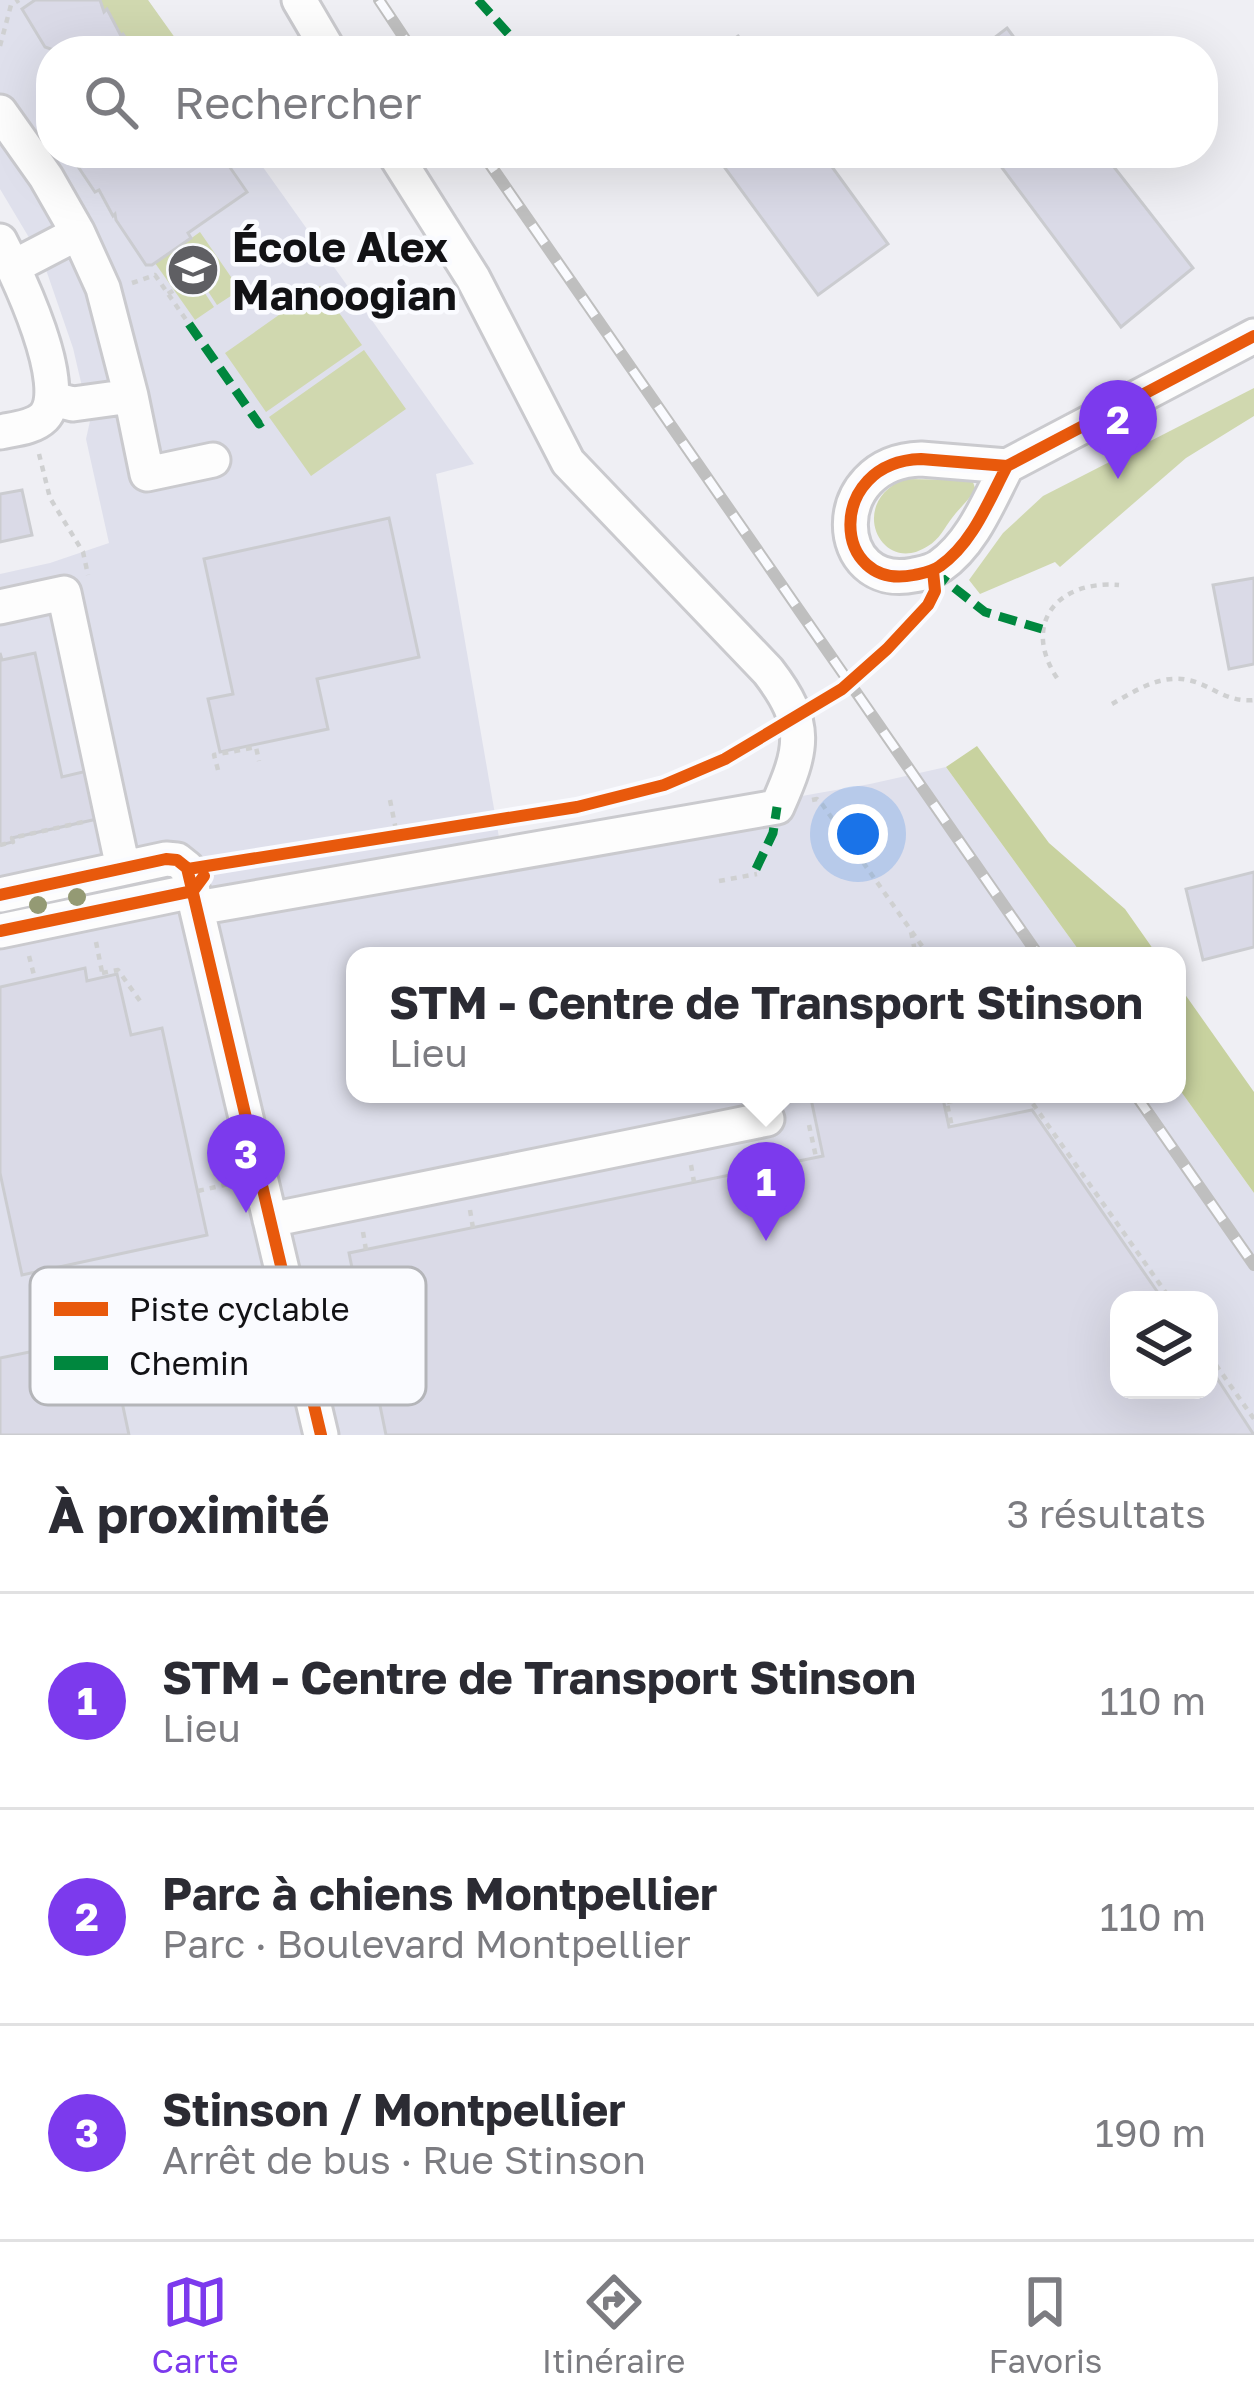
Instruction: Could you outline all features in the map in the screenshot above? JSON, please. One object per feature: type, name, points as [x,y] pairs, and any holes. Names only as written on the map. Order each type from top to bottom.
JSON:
[{"type":"street","points":[[299,0],[320,36]]},
{"type":"street","points":[[0,112],[36,163]]},
{"type":"street","points":[[40,168],[78,232],[103,289],[147,474],[213,460]]},
{"type":"street","points":[[0,931],[776,808],[799,754],[790,702],[768,671],[568,462],[473,278],[403,168]]},
{"type":"street","points":[[0,432],[33,424],[50,405],[53,384],[37,327],[6,254],[78,232]]},
{"type":"street","points":[[1007,466],[970,536],[932,571],[884,578],[857,551],[850,514],[866,479],[882,466],[920,459],[1007,466],[1254,336]]},
{"type":"street","points":[[50,405],[131,396]]},
{"type":"street","points":[[0,607],[64,593],[123,868]]},
{"type":"street","points":[[0,895],[177,860],[187,868],[281,1267]]},
{"type":"street","points":[[270,1220],[767,1119]]},
{"type":"street","points":[[314,1405],[321,1435]]},
{"type":"path","points":[[0,46],[11,5],[19,0]]},
{"type":"path","points":[[119,288],[155,275],[189,323]]},
{"type":"path","points":[[168,294],[197,275]]},
{"type":"path","points":[[1057,678],[1043,657],[1042,629],[1048,611],[1065,595],[1100,583],[1119,585]]},
{"type":"path","points":[[1112,704],[1168,679],[1191,680],[1232,700],[1254,700]]},
{"type":"path","points":[[218,770],[214,755],[256,748],[259,761]]},
{"type":"path","points":[[390,800],[397,836]]},
{"type":"path","points":[[822,804],[923,947]]},
{"type":"path","points":[[0,845],[13,842],[12,838],[97,819]]},
{"type":"path","points":[[374,839],[418,832]]},
{"type":"path","points":[[719,881],[757,874]]},
{"type":"path","points":[[911,931],[914,947]]},
{"type":"path","points":[[95,937],[103,975],[118,970],[140,1001]]},
{"type":"path","points":[[28,951],[35,979]]},
{"type":"path","points":[[947,1103],[952,1127]]},
{"type":"path","points":[[1032,1103],[1164,1291]]},
{"type":"path","points":[[809,1125],[816,1157]]},
{"type":"path","points":[[198,1191],[238,1182]]},
{"type":"path","points":[[1218,1368],[1254,1419]]},
{"type":"shaded area","points":[[0,0],[148,0],[173,36],[36,36],[36,168],[264,168],[474,464],[436,474],[501,849],[946,767],[1076,947],[346,947],[346,1103],[1186,1103],[1186,1099],[1254,1193],[1254,1435],[0,1435],[0,574],[109,543],[86,439],[90,421],[73,348],[43,261],[0,189]]},
{"type":"green space","points":[[100,0],[148,0],[174,36],[121,36],[107,10],[104,12]]},
{"type":"green space","points":[[200,232],[240,290],[217,305],[179,247]]},
{"type":"green space","points":[[176,249],[214,307],[195,320],[155,263]]},
{"type":"green space","points":[[320,286],[362,345],[266,412],[225,353]]},
{"type":"green space","points":[[364,350],[406,409],[311,476],[269,417]]},
{"type":"green space","points":[[1254,388],[1254,416],[1186,458],[1060,567],[1055,562],[980,594],[969,580],[1003,533],[1043,496]]},
{"type":"green space","points":[[905,479],[964,480],[973,482],[975,488],[935,540],[911,553],[896,552],[885,544],[874,518],[887,490]]},
{"type":"green space","points":[[977,746],[1049,843],[1125,909],[1152,947],[1076,947],[946,767]]},
{"type":"green space","points":[[1186,996],[1254,1092],[1254,1193],[1186,1099]]},
{"type":"building","points":[[35,0],[100,0],[121,36],[38,36],[22,9]]},
{"type":"building","points":[[79,168],[230,168],[247,192],[188,233],[191,238],[146,265],[99,190],[95,192]]},
{"type":"building","points":[[725,168],[833,168],[888,244],[818,295]]},
{"type":"building","points":[[1002,168],[1115,168],[1193,268],[1121,327]]},
{"type":"building","points":[[22,490],[32,535],[0,542],[0,494]]},
{"type":"building","points":[[389,518],[419,657],[317,679],[328,729],[220,752],[208,699],[233,694],[204,559]]},
{"type":"building","points":[[1254,578],[1254,664],[1229,669],[1213,585]]},
{"type":"building","points":[[0,653],[2,660],[35,653],[62,777],[87,771],[97,819],[12,838],[13,842],[0,845]]},
{"type":"building","points":[[1254,872],[1254,947],[1203,960],[1186,889]]},
{"type":"building","points":[[85,968],[87,981],[117,974],[131,1035],[162,1028],[207,1235],[59,1267],[30,1267],[30,1273],[22,1275],[0,1173],[0,987]]},
{"type":"building","points":[[812,1103],[944,1103],[949,1127],[1032,1110],[1157,1291],[1110,1291],[1110,1399],[1218,1399],[1218,1380],[1254,1435],[386,1435],[380,1405],[426,1405],[426,1267],[352,1267],[349,1253],[823,1156]]},
{"type":"building","points":[[30,1352],[30,1405],[123,1405],[129,1435],[0,1435],[0,1358]]},
{"type":"railway","points":[[379,0],[403,36]]},
{"type":"railway","points":[[492,168],[1033,947]]},
{"type":"railway","points":[[1141,1103],[1254,1265]]},
{"type":"marked path","points":[[478,0],[510,36]]},
{"type":"marked path","points":[[189,324],[259,424],[269,417]]},
{"type":"marked path","points":[[933,571],[985,612],[1042,629]]},
{"type":"marked path","points":[[756,869],[773,833],[777,807]]},
{"type":"cycle path","points":[[1007,466],[1254,336]]},
{"type":"cycle path","points":[[921,459],[1007,466],[979,520],[952,556],[927,572],[887,575],[867,564],[854,547],[850,524],[855,502],[868,481],[890,466],[921,459]]},
{"type":"cycle path","points":[[188,869],[577,807],[664,785],[725,759],[842,689],[928,605],[935,591],[933,571]]},
{"type":"cycle path","points":[[0,895],[166,859],[187,868],[281,1267]]},
{"type":"cycle path","points":[[0,931],[193,891],[204,876]]},
{"type":"cycle path","points":[[314,1405],[321,1435]]},
{"type":"place","name":"École Alex Manoogian","points":[[193,270]]},
{"type":"place","name":"Parc à chiens Montpellier","points":[[1118,479]]},
{"type":"place","name":"Stinson / Montpellier","points":[[246,1213]]},
{"type":"place","name":"STM - Centre de Transport Stinson","points":[[766,1241]]}]
